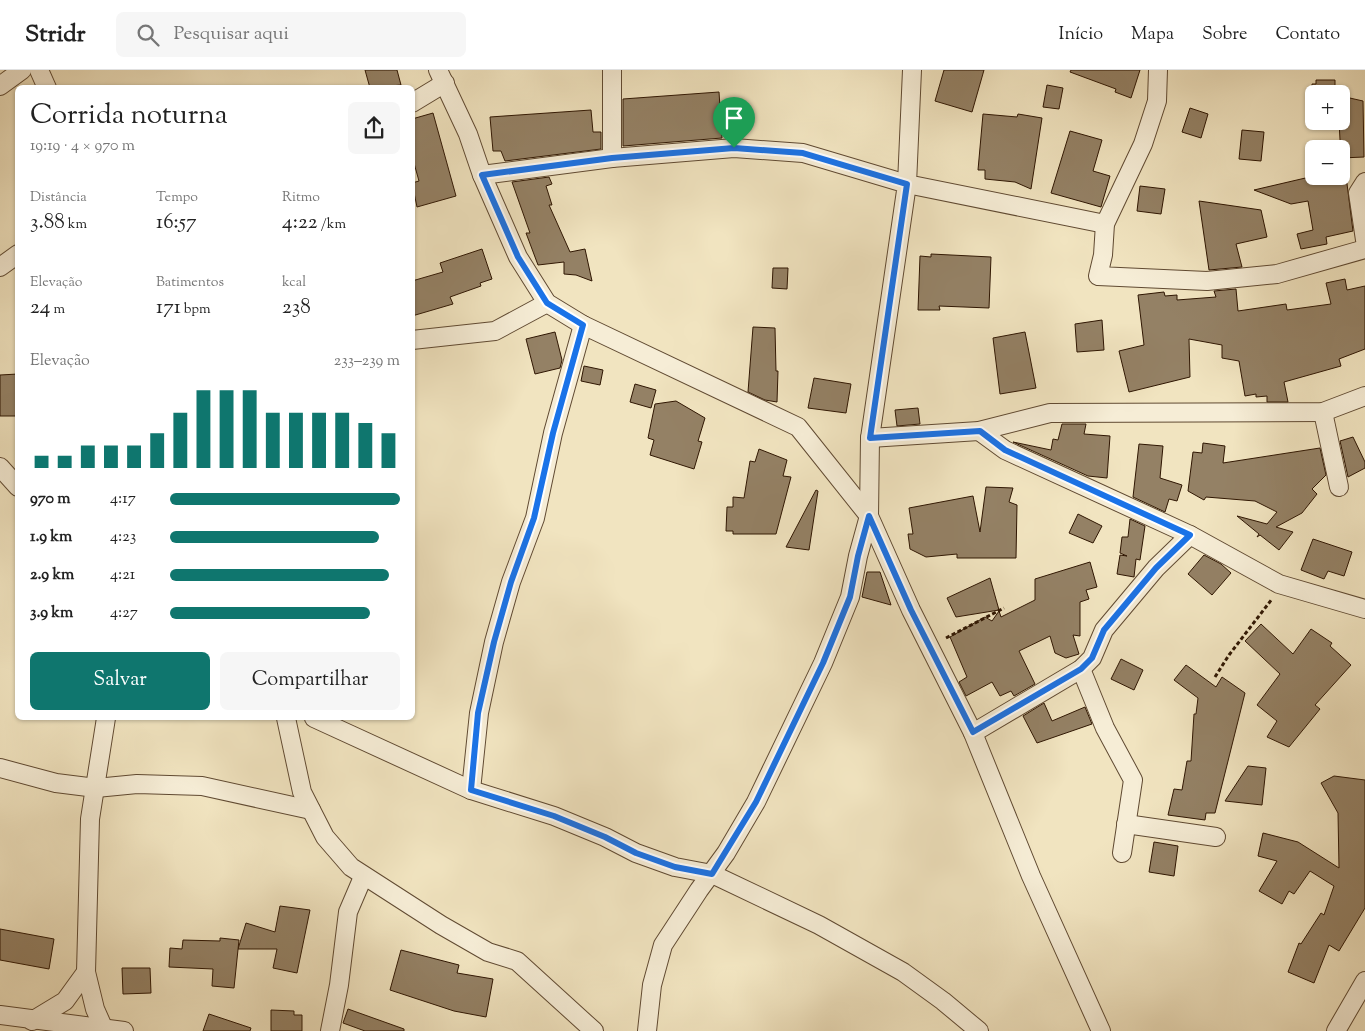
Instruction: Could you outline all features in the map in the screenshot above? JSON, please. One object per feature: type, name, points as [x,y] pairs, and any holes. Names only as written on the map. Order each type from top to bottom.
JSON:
[{"type":"street","points":[[0,86],[22,70]]},
{"type":"street","points":[[39,70],[45,85]]},
{"type":"street","points":[[612,70],[612,158]]},
{"type":"street","points":[[647,1031],[652,985],[663,945],[699,890],[712,874],[756,802],[823,663],[850,597],[858,556],[869,516],[870,438],[907,184],[912,70]]},
{"type":"street","points":[[1158,70],[1157,101],[1143,144],[1105,224],[1103,255],[1098,276],[1207,281],[1277,274],[1365,249]]},
{"type":"street","points":[[415,101],[442,76],[468,134],[482,175],[518,257],[547,303],[583,325],[798,427],[869,516],[911,610],[973,732],[1031,876],[1101,1031]]},
{"type":"street","points":[[482,175],[612,158],[734,148],[803,153],[907,184],[1105,224]]},
{"type":"street","points":[[1365,182],[1358,193],[1365,240]]},
{"type":"street","points":[[0,267],[15,256]]},
{"type":"street","points":[[415,340],[496,331],[547,303]]},
{"type":"street","points":[[471,790],[478,713],[494,642],[511,582],[534,518],[553,433],[583,325]]},
{"type":"street","points":[[870,438],[980,431],[1050,413],[1323,412],[1365,396]]},
{"type":"street","points":[[1323,412],[1339,487]]},
{"type":"street","points":[[980,431],[1005,450],[1190,535],[1283,585],[1365,609]]},
{"type":"street","points":[[6,466],[15,482]]},
{"type":"street","points":[[973,732],[1081,669],[1092,658],[1104,630],[1156,568],[1190,535]]},
{"type":"street","points":[[1081,669],[1105,728],[1133,780],[1122,853]]},
{"type":"street","points":[[103,1026],[95,1009],[86,972],[90,819],[106,720]]},
{"type":"street","points":[[286,720],[302,792],[325,837],[351,867],[362,876],[488,952],[517,961],[594,1031]]},
{"type":"street","points":[[318,720],[471,790],[554,816],[605,837],[636,853],[675,867],[712,874],[819,925],[903,972],[943,1001],[979,1031]]},
{"type":"street","points":[[0,768],[56,783],[96,788],[137,784],[202,786],[311,810]]},
{"type":"street","points":[[1126,824],[1216,837]]},
{"type":"street","points":[[330,1031],[339,985],[348,912],[362,876]]},
{"type":"street","points":[[34,1025],[65,1001],[86,972]]},
{"type":"street","points":[[1336,1031],[1365,981]]},
{"type":"street","points":[[0,1015],[34,1025],[103,1026],[124,1031]]},
{"type":"path","points":[[1215,677],[1229,655],[1283,585]]},
{"type":"path","points":[[930,646],[1004,608]]},
{"type":"building","points":[[365,70],[397,70],[401,85],[369,85]]},
{"type":"building","points":[[944,70],[984,70],[972,112],[935,101]]},
{"type":"building","points":[[1071,70],[1140,70],[1131,98],[1115,92],[1116,89],[1070,72]]},
{"type":"building","points":[[1316,80],[1335,80],[1335,85],[1312,85],[1316,84]]},
{"type":"building","points":[[1047,85],[1063,88],[1059,109],[1043,107]]},
{"type":"building","points":[[719,92],[722,138],[623,146],[623,99]]},
{"type":"building","points":[[1350,98],[1363,101],[1364,157],[1350,158],[1350,140],[1340,140],[1339,130],[1350,130]]},
{"type":"building","points":[[1190,108],[1208,114],[1201,138],[1182,132]]},
{"type":"building","points":[[591,110],[593,132],[601,132],[601,149],[505,161],[501,151],[493,151],[490,117]]},
{"type":"building","points":[[433,113],[456,196],[417,207],[415,182],[419,181],[415,167],[415,118]]},
{"type":"building","points":[[983,114],[1017,117],[1018,114],[1042,118],[1031,189],[1015,182],[985,179],[985,170],[978,170]]},
{"type":"building","points":[[1242,130],[1264,132],[1261,161],[1239,159]]},
{"type":"building","points":[[1070,131],[1102,140],[1093,171],[1110,176],[1101,207],[1051,193]]},
{"type":"building","points":[[549,177],[552,184],[546,186],[552,205],[549,205],[570,252],[585,249],[592,281],[576,275],[564,274],[564,262],[538,265],[526,233],[530,233],[512,182]]},
{"type":"building","points":[[1305,178],[1305,185],[1347,185],[1353,231],[1326,237],[1327,244],[1301,249],[1297,234],[1313,230],[1308,201],[1291,204],[1254,190]]},
{"type":"building","points":[[1140,186],[1165,189],[1161,214],[1137,211]]},
{"type":"building","points":[[1199,201],[1261,210],[1267,237],[1236,244],[1242,267],[1209,270]]},
{"type":"building","points":[[482,249],[492,279],[480,283],[481,286],[450,297],[453,304],[415,315],[415,280],[443,272],[440,263]]},
{"type":"building","points":[[931,254],[991,257],[989,308],[939,306],[940,310],[918,310],[920,256],[931,257]]},
{"type":"building","points":[[773,268],[788,268],[787,289],[772,288]]},
{"type":"building","points":[[1345,279],[1347,290],[1365,286],[1365,349],[1339,359],[1341,366],[1284,382],[1288,402],[1267,402],[1267,396],[1256,397],[1256,394],[1245,396],[1239,361],[1222,358],[1222,345],[1189,339],[1190,377],[1129,392],[1119,351],[1144,345],[1138,295],[1164,292],[1165,296],[1177,295],[1177,300],[1216,297],[1214,291],[1236,289],[1238,311],[1286,304],[1287,310],[1331,304],[1326,283]]},
{"type":"building","points":[[1102,320],[1104,350],[1077,352],[1075,324]]},
{"type":"building","points":[[753,327],[775,328],[776,371],[778,371],[777,402],[765,400],[748,392]]},
{"type":"building","points":[[555,332],[562,360],[560,368],[535,374],[526,339]]},
{"type":"building","points":[[1025,332],[1036,388],[1000,394],[993,338]]},
{"type":"building","points":[[584,366],[603,370],[600,385],[581,381]]},
{"type":"building","points":[[15,374],[15,416],[0,416],[0,375]]},
{"type":"building","points":[[814,378],[851,384],[846,413],[808,408]]},
{"type":"building","points":[[635,384],[656,390],[651,408],[630,402]]},
{"type":"building","points":[[676,401],[705,418],[698,441],[702,442],[694,469],[650,455],[654,440],[648,438],[655,404]]},
{"type":"building","points":[[918,408],[920,424],[897,426],[895,410]]},
{"type":"building","points":[[1062,424],[1086,424],[1084,434],[1110,436],[1107,478],[1088,476],[1013,442],[1051,450],[1053,439],[1058,440]]},
{"type":"building","points":[[1353,437],[1365,462],[1365,468],[1348,477],[1340,441]]},
{"type":"building","points":[[1203,443],[1225,446],[1223,463],[1320,448],[1326,475],[1312,489],[1317,494],[1302,513],[1276,527],[1293,532],[1279,550],[1260,535],[1257,537],[1259,534],[1237,516],[1267,524],[1277,512],[1255,501],[1206,497],[1204,500],[1188,491],[1193,452],[1202,453]]},
{"type":"building","points":[[1139,444],[1163,446],[1160,478],[1182,485],[1177,501],[1169,499],[1165,512],[1133,497]]},
{"type":"building","points":[[759,449],[787,460],[783,476],[791,477],[776,534],[733,534],[733,531],[726,531],[727,507],[733,507],[733,497],[744,498],[750,461],[755,462]]},
{"type":"building","points":[[986,487],[1013,488],[1009,502],[1017,505],[1016,558],[957,558],[957,554],[926,557],[910,549],[908,534],[913,534],[909,508],[973,496],[980,532]]},
{"type":"building","points":[[816,490],[818,491],[809,550],[786,547]]},
{"type":"building","points":[[1078,514],[1102,526],[1093,543],[1069,533]]},
{"type":"building","points":[[1130,519],[1145,526],[1140,560],[1136,559],[1134,577],[1117,574],[1120,555],[1127,556],[1120,553],[1122,537],[1128,537]]},
{"type":"building","points":[[1313,539],[1352,552],[1344,576],[1328,571],[1324,579],[1301,570]]},
{"type":"building","points":[[1204,555],[1221,564],[1231,573],[1212,595],[1188,574]]},
{"type":"building","points":[[1090,562],[1097,587],[1086,590],[1089,599],[1080,602],[1080,636],[1073,635],[1079,654],[1066,658],[1055,653],[1050,636],[1019,651],[1035,684],[1014,696],[1011,691],[1000,696],[992,682],[966,696],[959,682],[967,677],[950,637],[985,617],[992,621],[999,611],[1001,617],[1035,600],[1035,579]]},
{"type":"building","points":[[867,572],[880,572],[891,605],[862,597]]},
{"type":"building","points":[[990,578],[999,610],[956,617],[947,598]]},
{"type":"building","points":[[1261,624],[1293,654],[1311,629],[1332,643],[1330,646],[1351,665],[1315,705],[1320,709],[1289,747],[1267,737],[1277,721],[1257,705],[1280,674],[1245,641]]},
{"type":"building","points":[[1121,659],[1143,670],[1134,690],[1111,679]]},
{"type":"building","points":[[1186,665],[1216,687],[1222,677],[1245,693],[1215,813],[1206,813],[1205,820],[1168,815],[1174,789],[1182,790],[1187,761],[1191,761],[1194,714],[1196,714],[1198,698],[1174,680]]},
{"type":"building","points":[[1044,703],[1052,721],[1085,707],[1092,724],[1037,743],[1023,716]]},
{"type":"building","points":[[1248,766],[1266,768],[1262,805],[1225,801]]},
{"type":"building","points":[[1334,776],[1365,780],[1365,908],[1339,951],[1329,945],[1314,983],[1288,972],[1299,943],[1301,944],[1321,913],[1324,915],[1334,886],[1310,871],[1294,894],[1289,891],[1282,904],[1259,891],[1277,861],[1258,856],[1263,833],[1298,842],[1339,868],[1338,813],[1321,783]]},
{"type":"building","points":[[1154,842],[1178,846],[1174,876],[1149,872]]},
{"type":"building","points":[[280,906],[310,910],[297,973],[273,968],[277,949],[238,949],[246,923],[275,932]]},
{"type":"building","points":[[0,929],[54,939],[49,969],[0,960]]},
{"type":"building","points":[[220,938],[239,940],[234,988],[212,986],[213,969],[169,967],[170,948],[182,949],[183,940],[220,941]]},
{"type":"building","points":[[401,950],[459,965],[457,973],[493,979],[486,1017],[454,1011],[390,990]]},
{"type":"building","points":[[122,968],[150,968],[151,993],[123,994]]},
{"type":"building","points":[[348,1009],[404,1029],[404,1031],[365,1031],[343,1023]]},
{"type":"building","points":[[271,1010],[294,1011],[294,1015],[302,1015],[302,1031],[271,1031]]},
{"type":"building","points":[[209,1014],[251,1028],[250,1031],[203,1031]]},
{"type":"route","points":[[734,148],[803,153],[907,184],[870,438],[980,431],[1005,450],[1190,535],[1156,568],[1104,630],[1092,658],[1081,669],[973,732],[911,610],[869,516],[858,556],[850,597],[823,663],[756,802],[712,874],[675,867],[636,853],[605,837],[554,816],[471,790],[478,713],[494,642],[511,582],[534,518],[553,433],[583,325],[547,303],[518,257],[482,175],[612,158],[734,148]]}]
